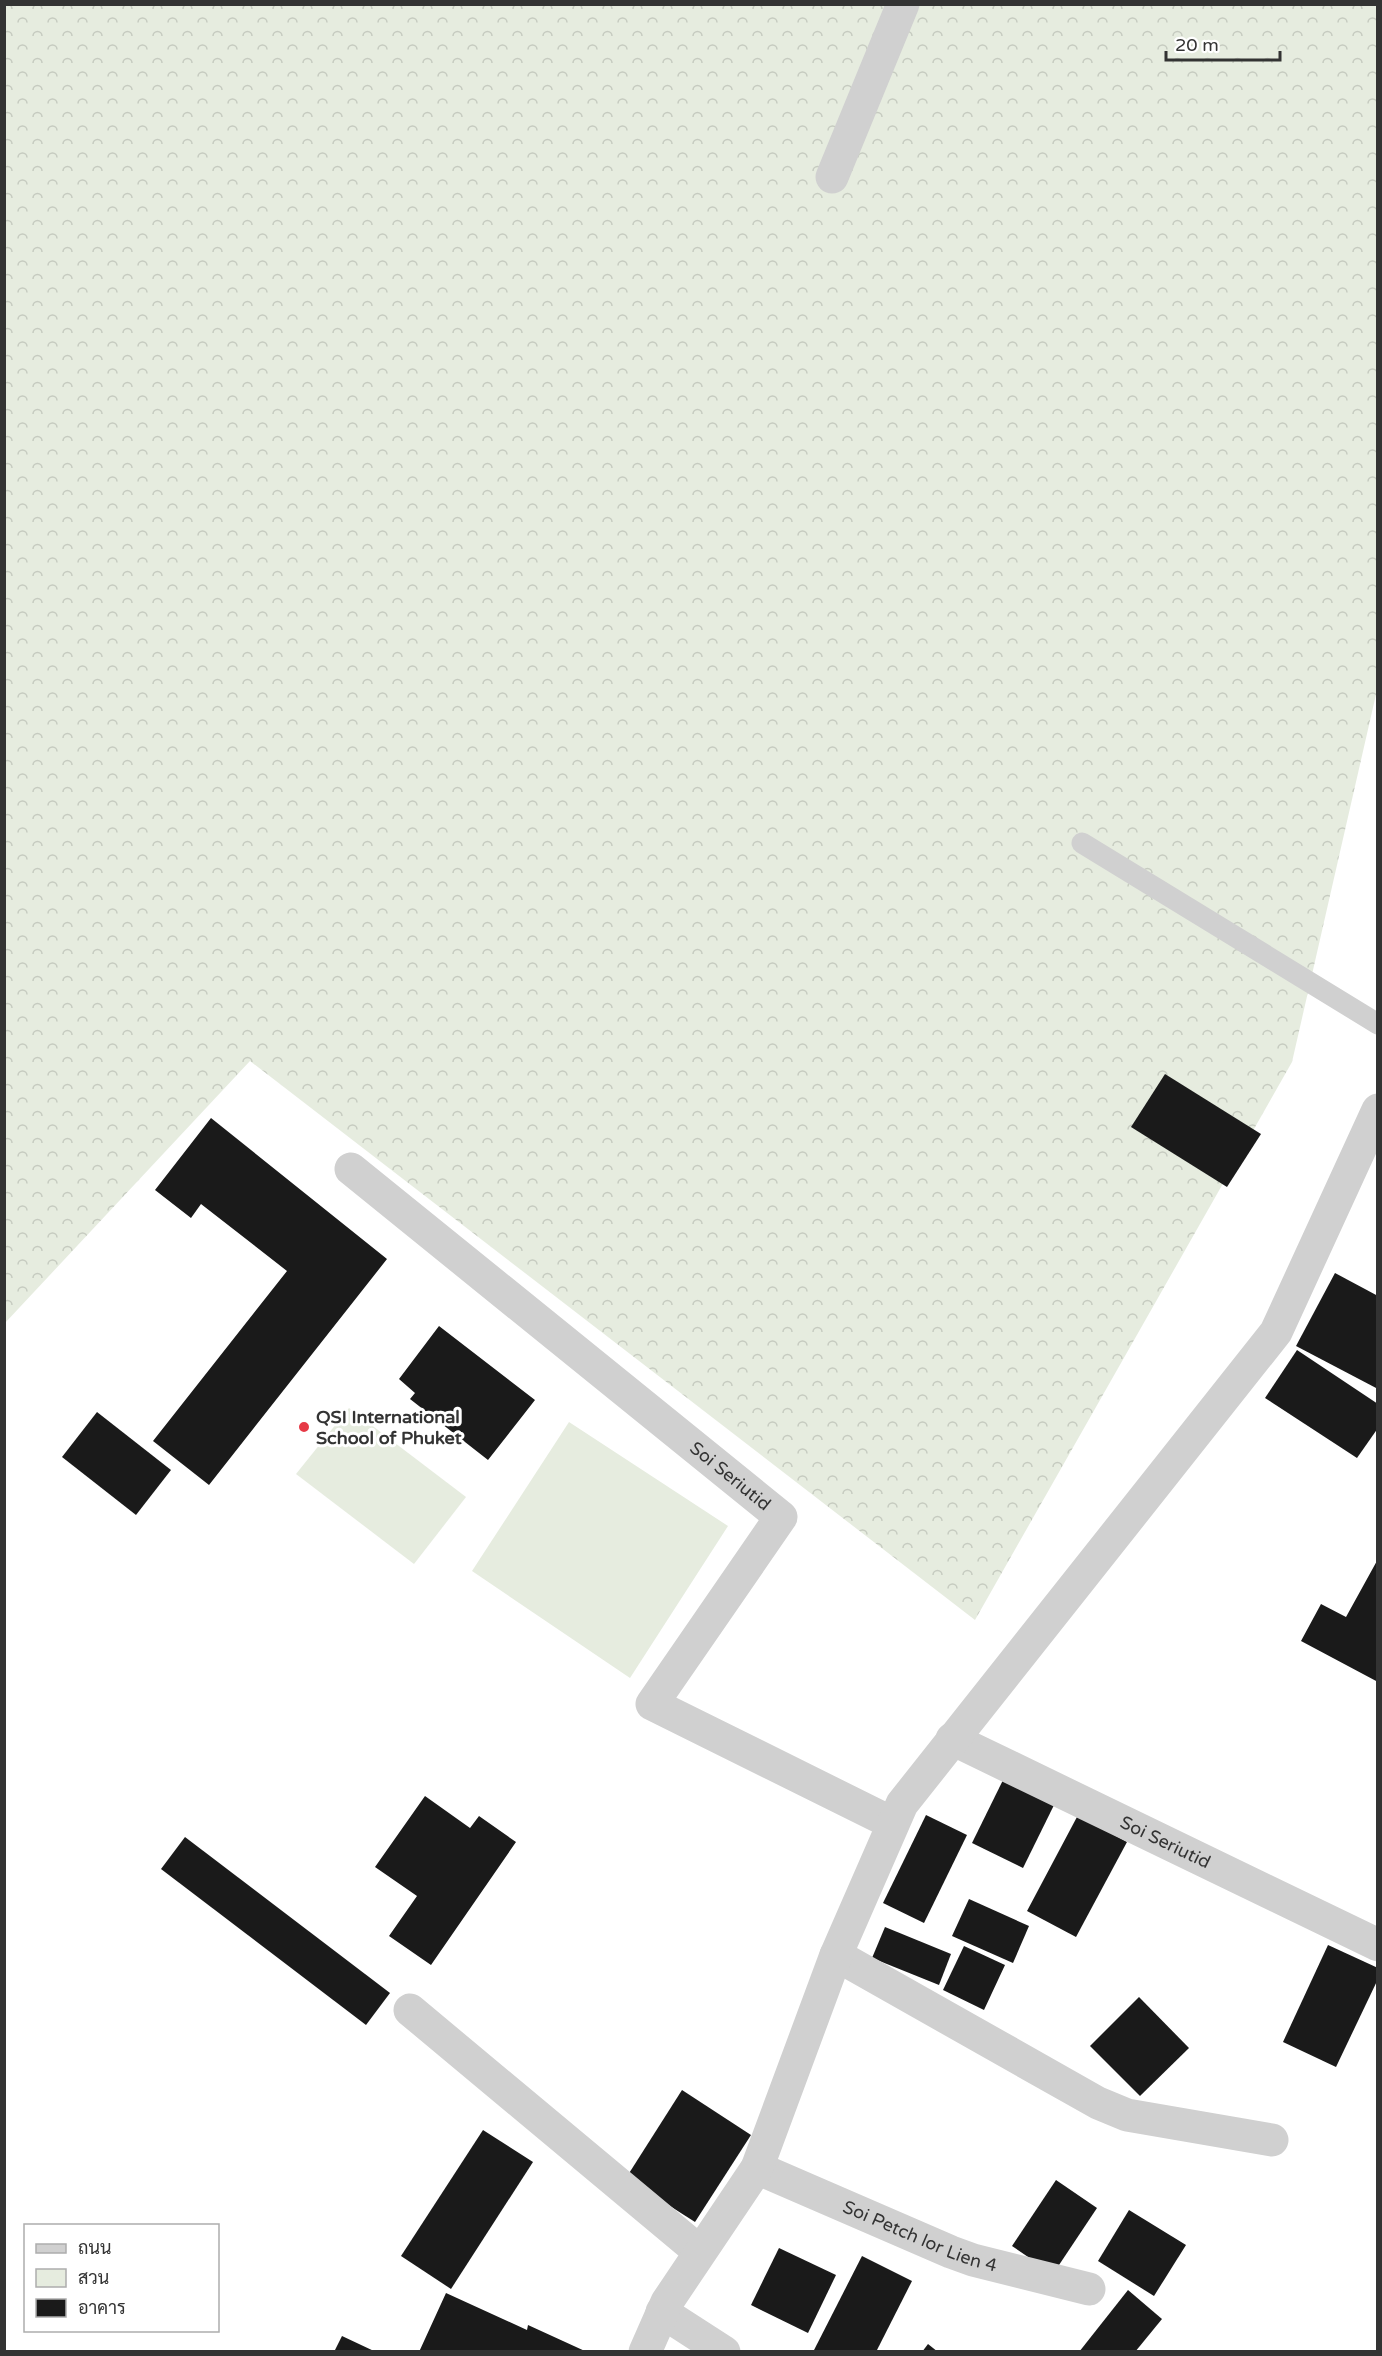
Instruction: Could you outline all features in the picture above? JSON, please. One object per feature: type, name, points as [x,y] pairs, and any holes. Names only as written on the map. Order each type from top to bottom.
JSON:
[{"type":"street","points":[[832,177],[903,4]]},
{"type":"street","points":[[645,2352],[662,2312],[757,2168],[836,1954],[902,1804],[1276,1332],[1377,1110]]},
{"type":"street","name":"Soi Seriutid","points":[[351,1169],[781,1517],[652,1704],[892,1823]]},
{"type":"street","name":"Soi Seriutid","points":[[952,1739],[1377,1945]]},
{"type":"street","points":[[836,1954],[1098,2103],[1127,2115],[1272,2140]]},
{"type":"street","points":[[410,2010],[700,2252]]},
{"type":"street","name":"Soi Petch lor Lien 4","points":[[757,2168],[951,2252],[973,2260],[1089,2289]]},
{"type":"street","points":[[662,2312],[724,2352]]},
{"type":"lane","points":[[1082,843],[1377,1024]]},
{"type":"green space","points":[[5,5],[1377,5],[1377,690],[1292,1062],[975,1620],[250,1061],[5,1323]]},
{"type":"green space","points":[[349,1408],[466,1497],[414,1564],[296,1474]]},
{"type":"green space","points":[[569,1422],[728,1526],[630,1678],[472,1571]]},
{"type":"building","points":[[1165,1074],[1261,1134],[1227,1187],[1131,1127]]},
{"type":"building","points":[[211,1118],[387,1259],[209,1485],[153,1441],[287,1271],[201,1204],[191,1218],[155,1190]]},
{"type":"building","points":[[1335,1273],[1378,1296],[1378,1389],[1296,1346]]},
{"type":"building","points":[[439,1326],[535,1400],[488,1460],[410,1399],[415,1393],[399,1379]]},
{"type":"building","points":[[1297,1350],[1378,1404],[1378,1428],[1357,1458],[1265,1398]]},
{"type":"building","points":[[97,1412],[171,1470],[136,1515],[62,1457]]},
{"type":"building","points":[[1378,1559],[1378,1682],[1301,1641],[1321,1604],[1346,1617]]},
{"type":"building","points":[[1005,1776],[1056,1801],[1023,1868],[972,1843]]},
{"type":"building","points":[[425,1796],[470,1828],[479,1816],[516,1842],[431,1965],[389,1936],[417,1896],[375,1867]]},
{"type":"building","points":[[926,1815],[967,1835],[924,1923],[883,1903]]},
{"type":"building","points":[[1078,1815],[1127,1842],[1076,1937],[1027,1911]]},
{"type":"building","points":[[185,1837],[390,1993],[366,2025],[161,1869]]},
{"type":"building","points":[[969,1899],[1029,1926],[1013,1963],[952,1936]]},
{"type":"building","points":[[885,1927],[951,1954],[939,1985],[872,1958]]},
{"type":"building","points":[[1328,1945],[1378,1968],[1378,1979],[1336,2067],[1283,2042]]},
{"type":"building","points":[[964,1946],[1005,1965],[984,2010],[943,1990]]},
{"type":"building","points":[[1139,1997],[1189,2048],[1140,2096],[1090,2046]]},
{"type":"building","points":[[682,2090],[751,2135],[695,2222],[626,2178]]},
{"type":"building","points":[[483,2130],[533,2162],[451,2289],[401,2256]]},
{"type":"building","points":[[1056,2180],[1097,2208],[1053,2274],[1012,2246]]},
{"type":"building","points":[[1129,2210],[1186,2245],[1154,2296],[1098,2261]]},
{"type":"building","points":[[779,2248],[836,2275],[808,2333],[751,2305]]},
{"type":"building","points":[[862,2256],[912,2281],[876,2352],[813,2352]]},
{"type":"building","points":[[1128,2290],[1162,2319],[1135,2352],[1079,2352]]},
{"type":"building","points":[[446,2293],[527,2330],[528,2325],[587,2352],[419,2352]]},
{"type":"building","points":[[342,2336],[376,2352],[334,2352]]},
{"type":"building","points":[[928,2344],[938,2352],[922,2352]]},
{"type":"place","name":"QSI International School of Phuket","points":[[304,1427]]}]
